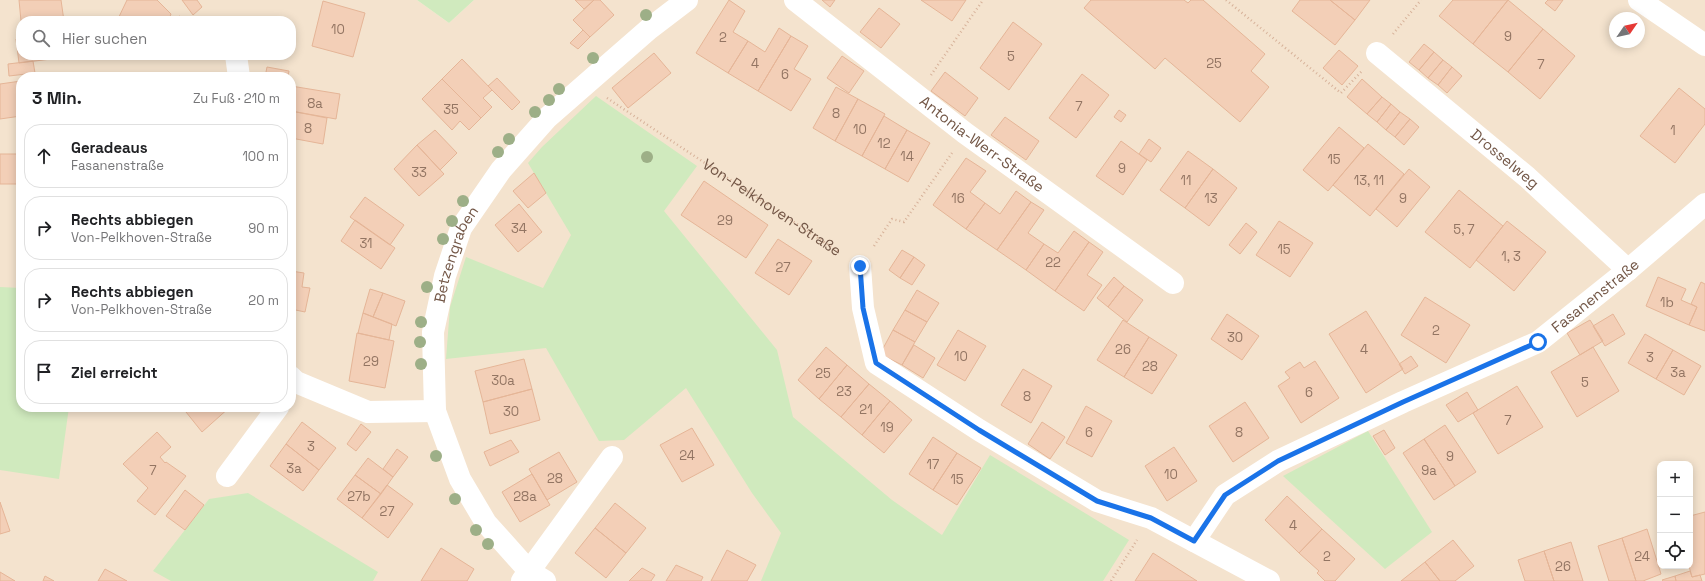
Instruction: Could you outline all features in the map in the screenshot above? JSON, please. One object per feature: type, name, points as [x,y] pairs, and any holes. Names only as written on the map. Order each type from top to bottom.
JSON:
[{"type":"street","name":"Betzengraben","points":[[612,457],[532,578],[486,523],[460,479],[435,411],[433,332],[445,276],[461,228],[501,170],[547,118],[649,29],[686,0]]},
{"type":"street","name":"Antonia-Werr-Straße","points":[[795,0],[966,133],[1173,283]]},
{"type":"street","points":[[1639,0],[1705,45]]},
{"type":"street","name":"Drosselweg","points":[[1378,53],[1527,178],[1628,270]]},
{"type":"street","points":[[237,60],[238,72]]},
{"type":"street","name":"Fasanenstraße","points":[[1194,541],[1225,495],[1278,461],[1403,402],[1538,342],[1628,270],[1705,204]]},
{"type":"street","points":[[860,266],[863,308],[876,363],[979,430],[1097,501],[1151,518],[1269,581]]},
{"type":"street","points":[[296,384],[368,412],[435,411]]},
{"type":"street","points":[[227,476],[274,412]]},
{"type":"path","points":[[918,95],[983,0]]},
{"type":"path","points":[[1226,0],[1341,93]]},
{"type":"path","name":"Von-Pelkhoven-Straße","points":[[585,84],[860,266]]},
{"type":"path","points":[[860,266],[892,219],[904,222],[966,133]]},
{"type":"path","points":[[1112,581],[1151,518]]},
{"type":"shaded area","points":[[0,0],[417,0],[449,23],[474,0],[1705,0],[1705,581],[0,581]]},
{"type":"green space","points":[[417,0],[474,0],[449,23]]},
{"type":"green space","points":[[596,96],[697,166],[664,211],[777,350],[793,417],[892,500],[942,535],[990,455],[1129,540],[1103,581],[761,581],[781,533],[752,493],[686,388],[624,440],[599,441],[546,348],[446,359],[450,307],[466,257],[543,288],[571,235],[528,163],[542,147]]},
{"type":"green space","points":[[0,287],[16,288],[16,412],[68,412],[59,479],[0,470]]},
{"type":"green space","points":[[1368,431],[1432,532],[1385,569],[1283,476]]},
{"type":"green space","points":[[248,493],[378,572],[373,581],[171,581],[153,571],[209,499]]},
{"type":"building","points":[[19,0],[61,0],[63,16],[21,16]]},
{"type":"building","points":[[127,0],[157,0],[171,14],[170,16],[119,16]]},
{"type":"building","points":[[182,0],[197,0],[202,7],[193,15]]},
{"type":"building","points":[[575,0],[594,0],[584,9]]},
{"type":"building","points":[[594,0],[600,0],[614,15],[590,37],[573,20]]},
{"type":"building","points":[[729,0],[745,11],[733,32],[748,41],[728,73],[696,53]]},
{"type":"building","points":[[822,0],[835,0],[830,7]]},
{"type":"building","points":[[921,0],[966,0],[952,21]]},
{"type":"building","points":[[1091,0],[1184,0],[1188,3],[1191,0],[1203,0],[1265,54],[1251,71],[1269,87],[1240,122],[1165,58],[1155,69],[1084,8]]},
{"type":"building","points":[[1300,0],[1330,0],[1355,20],[1335,45],[1292,11]]},
{"type":"building","points":[[1330,0],[1370,0],[1355,20]]},
{"type":"building","points":[[1453,0],[1508,0],[1473,44],[1439,16]]},
{"type":"building","points":[[1508,0],[1543,29],[1508,72],[1473,44]]},
{"type":"building","points":[[1548,0],[1563,0],[1555,11],[1545,3]]},
{"type":"building","points":[[323,1],[365,13],[353,57],[312,46]]},
{"type":"building","points":[[879,8],[900,24],[881,48],[860,32]]},
{"type":"building","points":[[1013,22],[1042,44],[1009,90],[980,68]]},
{"type":"building","points":[[779,28],[791,36],[758,91],[728,73],[748,41],[765,52]]},
{"type":"building","points":[[1543,29],[1575,56],[1540,99],[1508,72]]},
{"type":"building","points":[[583,30],[590,37],[578,49],[570,43]]},
{"type":"building","points":[[791,36],[808,46],[794,69],[811,79],[791,111],[758,91]]},
{"type":"building","points":[[1424,44],[1434,52],[1419,70],[1409,62]]},
{"type":"building","points":[[1339,50],[1358,66],[1342,85],[1323,68]]},
{"type":"building","points":[[1434,52],[1443,60],[1428,78],[1419,70]]},
{"type":"building","points":[[654,53],[671,73],[628,108],[612,88]]},
{"type":"building","points":[[842,56],[864,71],[849,93],[827,78]]},
{"type":"building","points":[[462,59],[492,90],[483,98],[492,107],[481,118],[442,79]]},
{"type":"building","points":[[19,60],[43,60],[19,63]]},
{"type":"building","points":[[1443,60],[1452,67],[1438,85],[1428,78]]},
{"type":"building","points":[[33,61],[35,72],[16,72],[16,75],[9,76],[8,64]]},
{"type":"building","points":[[267,67],[289,71],[289,72],[266,72]]},
{"type":"building","points":[[1452,67],[1462,76],[1447,93],[1438,85]]},
{"type":"building","points":[[945,72],[978,98],[965,116],[931,91]]},
{"type":"building","points":[[1082,74],[1109,95],[1076,138],[1049,118]]},
{"type":"building","points":[[497,78],[520,102],[512,110],[488,86]]},
{"type":"building","points":[[442,79],[481,118],[469,130],[460,121],[452,130],[422,99]]},
{"type":"building","points":[[1362,79],[1382,97],[1367,114],[1347,97]]},
{"type":"building","points":[[16,82],[16,117],[0,119],[0,84]]},
{"type":"building","points":[[296,87],[340,94],[336,119],[296,112]]},
{"type":"building","points":[[836,87],[858,99],[835,141],[813,128]]},
{"type":"building","points":[[1679,88],[1705,109],[1705,124],[1675,163],[1640,136]]},
{"type":"building","points":[[1382,97],[1391,104],[1377,122],[1367,114]]},
{"type":"building","points":[[858,99],[885,114],[862,156],[835,141]]},
{"type":"building","points":[[1391,104],[1400,112],[1386,130],[1377,122]]},
{"type":"building","points":[[1119,110],[1126,115],[1121,122],[1114,117]]},
{"type":"building","points":[[296,112],[327,118],[323,144],[296,139]]},
{"type":"building","points":[[1400,112],[1410,119],[1395,137],[1386,130]]},
{"type":"building","points":[[884,116],[907,130],[885,169],[862,156]]},
{"type":"building","points":[[1005,117],[1039,141],[1026,160],[991,135]]},
{"type":"building","points":[[1410,119],[1419,127],[1404,145],[1395,137]]},
{"type":"building","points":[[1339,127],[1364,148],[1328,191],[1303,170]]},
{"type":"building","points":[[435,130],[457,153],[440,170],[417,145]]},
{"type":"building","points":[[907,130],[930,143],[908,182],[885,169]]},
{"type":"building","points":[[1149,139],[1161,148],[1151,162],[1139,154]]},
{"type":"building","points":[[1121,141],[1147,160],[1123,195],[1096,176]]},
{"type":"building","points":[[1368,144],[1404,174],[1370,216],[1333,185]]},
{"type":"building","points":[[417,145],[444,174],[419,196],[394,169]]},
{"type":"building","points":[[1188,151],[1213,169],[1185,208],[1160,190]]},
{"type":"building","points":[[0,154],[16,154],[16,184],[0,184]]},
{"type":"building","points":[[966,158],[986,171],[970,192],[985,203],[966,229],[933,205]]},
{"type":"building","points":[[1213,169],[1237,188],[1209,226],[1185,208]]},
{"type":"building","points":[[1409,169],[1430,187],[1397,227],[1376,209]]},
{"type":"building","points":[[534,173],[546,193],[528,208],[513,191]]},
{"type":"building","points":[[704,181],[768,225],[746,258],[681,215]]},
{"type":"building","points":[[1459,190],[1503,226],[1470,268],[1425,232]]},
{"type":"building","points":[[1016,191],[1031,202],[997,250],[966,229],[985,203],[1000,214]]},
{"type":"building","points":[[365,197],[404,225],[390,245],[350,217]]},
{"type":"building","points":[[1031,202],[1044,210],[1028,233],[1044,244],[1026,270],[997,250]]},
{"type":"building","points":[[519,204],[542,232],[518,252],[495,225]]},
{"type":"building","points":[[355,220],[395,248],[381,269],[341,241]]},
{"type":"building","points":[[1279,221],[1313,243],[1290,277],[1256,255]]},
{"type":"building","points":[[1507,221],[1546,252],[1514,291],[1476,260]]},
{"type":"building","points":[[1246,223],[1257,232],[1240,254],[1229,245]]},
{"type":"building","points":[[1074,231],[1089,242],[1055,291],[1026,270],[1044,244],[1058,253]]},
{"type":"building","points":[[778,239],[812,261],[789,295],[755,273]]},
{"type":"building","points":[[1089,242],[1103,252],[1087,275],[1102,285],[1084,311],[1055,291]]},
{"type":"building","points":[[902,250],[914,257],[900,278],[889,270]]},
{"type":"building","points":[[914,257],[925,265],[912,285],[900,278]]},
{"type":"building","points":[[296,272],[304,273],[302,287],[310,288],[305,312],[296,310]]},
{"type":"building","points":[[1114,277],[1124,286],[1108,307],[1097,298]]},
{"type":"building","points":[[1658,277],[1686,289],[1681,300],[1697,307],[1689,325],[1646,306]]},
{"type":"building","points":[[1701,282],[1705,284],[1705,331],[1689,325],[1697,307],[1691,304]]},
{"type":"building","points":[[1124,286],[1143,300],[1127,322],[1108,307]]},
{"type":"building","points":[[370,289],[383,293],[373,317],[363,313]]},
{"type":"building","points":[[917,290],[939,303],[927,322],[905,310]]},
{"type":"building","points":[[383,293],[405,301],[396,326],[373,317]]},
{"type":"building","points":[[1425,297],[1470,325],[1446,363],[1401,335]]},
{"type":"building","points":[[905,310],[927,322],[915,342],[893,330]]},
{"type":"building","points":[[1366,311],[1403,369],[1366,393],[1329,334]]},
{"type":"building","points":[[363,313],[392,324],[389,340],[358,333]]},
{"type":"building","points":[[1227,314],[1259,336],[1242,360],[1211,339]]},
{"type":"building","points":[[1613,314],[1625,334],[1605,346],[1593,326]]},
{"type":"building","points":[[1123,320],[1149,337],[1124,377],[1097,360]]},
{"type":"building","points":[[1590,320],[1603,341],[1580,355],[1567,333]]},
{"type":"building","points":[[893,330],[915,342],[902,365],[880,354]]},
{"type":"building","points":[[958,330],[986,346],[965,381],[937,365]]},
{"type":"building","points":[[357,333],[394,341],[385,388],[349,381]]},
{"type":"building","points":[[1645,334],[1673,350],[1656,379],[1628,363]]},
{"type":"building","points":[[1149,337],[1177,355],[1152,394],[1124,377]]},
{"type":"building","points":[[914,345],[935,358],[923,378],[902,365]]},
{"type":"building","points":[[826,347],[847,365],[819,399],[798,380]]},
{"type":"building","points":[[1593,347],[1619,391],[1577,417],[1551,372]]},
{"type":"building","points":[[1673,350],[1701,366],[1684,395],[1656,379]]},
{"type":"building","points":[[1411,356],[1418,366],[1405,374],[1399,364]]},
{"type":"building","points":[[524,359],[532,389],[483,402],[475,371]]},
{"type":"building","points":[[1315,361],[1339,398],[1301,423],[1278,386],[1290,378],[1285,372],[1300,362],[1304,368]]},
{"type":"building","points":[[847,365],[869,384],[841,417],[819,399]]},
{"type":"building","points":[[1023,369],[1052,386],[1031,423],[1001,405]]},
{"type":"building","points":[[869,384],[890,401],[862,435],[841,417]]},
{"type":"building","points":[[1517,386],[1543,427],[1498,454],[1473,413]]},
{"type":"building","points":[[532,389],[540,420],[490,434],[483,402]]},
{"type":"building","points":[[1467,392],[1478,410],[1458,422],[1446,405]]},
{"type":"building","points":[[890,401],[912,420],[884,453],[862,435]]},
{"type":"building","points":[[1245,402],[1269,438],[1233,462],[1209,426]]},
{"type":"building","points":[[1086,406],[1112,421],[1092,457],[1066,443]]},
{"type":"building","points":[[186,412],[224,412],[202,432]]},
{"type":"building","points":[[302,422],[336,448],[319,470],[286,444]]},
{"type":"building","points":[[1042,422],[1065,437],[1050,459],[1028,444]]},
{"type":"building","points":[[361,424],[371,432],[356,451],[347,444]]},
{"type":"building","points":[[1445,425],[1476,472],[1455,486],[1424,439]]},
{"type":"building","points":[[692,428],[714,465],[682,482],[660,445]]},
{"type":"building","points":[[1384,430],[1395,448],[1385,455],[1373,436]]},
{"type":"building","points":[[157,432],[171,447],[160,457],[165,463],[166,462],[186,476],[155,515],[137,501],[148,488],[123,464]]},
{"type":"building","points":[[933,437],[957,453],[933,490],[909,474]]},
{"type":"building","points":[[1424,439],[1455,486],[1434,500],[1403,453]]},
{"type":"building","points":[[511,440],[519,452],[490,466],[484,452]]},
{"type":"building","points":[[286,444],[319,470],[303,491],[270,466]]},
{"type":"building","points":[[1174,447],[1197,481],[1167,501],[1145,466]]},
{"type":"building","points":[[397,449],[408,457],[393,477],[383,469]]},
{"type":"building","points":[[559,452],[577,482],[547,500],[529,469]]},
{"type":"building","points":[[957,453],[981,468],[957,505],[933,490]]},
{"type":"building","points":[[368,458],[393,477],[381,494],[355,475]]},
{"type":"building","points":[[532,474],[550,505],[520,522],[502,492]]},
{"type":"building","points":[[355,475],[381,494],[362,518],[337,499]]},
{"type":"building","points":[[387,485],[413,504],[388,538],[362,518]]},
{"type":"building","points":[[185,490],[204,505],[185,530],[166,516]]},
{"type":"building","points":[[1287,496],[1322,529],[1299,553],[1265,520]]},
{"type":"building","points":[[0,502],[10,531],[0,534]]},
{"type":"building","points":[[615,503],[646,528],[626,553],[595,528]]},
{"type":"building","points":[[1705,512],[1705,574],[1692,577],[1690,569],[1693,569],[1693,515]]},
{"type":"building","points":[[595,528],[626,553],[606,578],[575,553]]},
{"type":"building","points":[[1322,529],[1355,559],[1335,581],[1325,581],[1317,573],[1319,571],[1299,553]]},
{"type":"building","points":[[1647,529],[1657,561],[1657,569],[1659,569],[1661,574],[1643,581],[1636,581],[1622,538]]},
{"type":"building","points":[[1622,538],[1636,581],[1609,581],[1598,546]]},
{"type":"building","points":[[1453,540],[1474,566],[1455,581],[1440,581],[1425,562]]},
{"type":"building","points":[[1571,542],[1583,581],[1554,581],[1544,551]]},
{"type":"building","points":[[441,548],[474,569],[467,581],[421,581]]},
{"type":"building","points":[[727,550],[756,565],[747,581],[711,581]]},
{"type":"building","points":[[1544,551],[1554,581],[1525,581],[1518,560]]},
{"type":"building","points":[[1153,553],[1197,581],[1135,581]]},
{"type":"building","points":[[1425,562],[1440,581],[1401,581]]},
{"type":"building","points":[[676,565],[703,577],[701,581],[666,581]]},
{"type":"building","points":[[642,568],[655,575],[651,581],[629,581]]},
{"type":"building","points":[[105,569],[127,581],[98,581]]},
{"type":"building","points":[[1690,571],[1692,577],[1700,575],[1702,581],[1676,581],[1675,576]]},
{"type":"building","points":[[0,572],[15,581],[0,581]]},
{"type":"building","points":[[45,576],[54,581],[43,581]]},
{"type":"building","points":[[1675,576],[1676,581],[1662,580]]},
{"type":"route","points":[[860,266],[863,308],[876,363],[979,430],[1097,501],[1151,518],[1194,541],[1225,495],[1278,461],[1403,402],[1538,342]]}]
